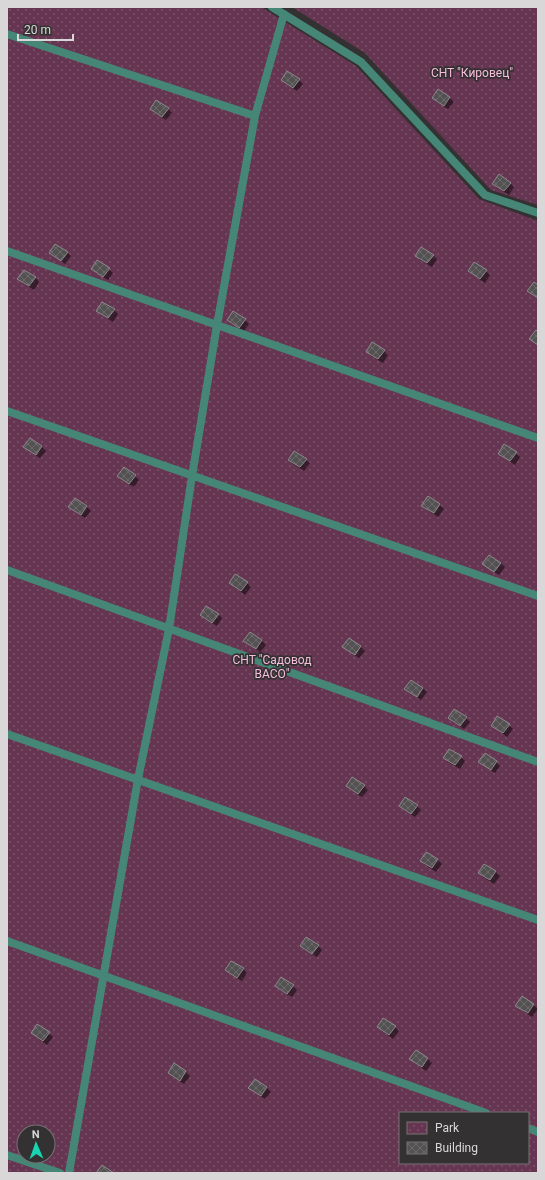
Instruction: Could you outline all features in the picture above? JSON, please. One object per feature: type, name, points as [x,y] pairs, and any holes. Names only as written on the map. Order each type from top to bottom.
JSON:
[{"type":"lane","points":[[272,7],[360,62],[485,195],[538,213]]},
{"type":"lane","points":[[69,1173],[138,779],[168,629],[217,325],[255,116],[284,14]]},
{"type":"lane","points":[[7,34],[255,116]]},
{"type":"lane","points":[[7,251],[538,438]]},
{"type":"lane","points":[[7,412],[538,596]]},
{"type":"lane","points":[[7,570],[538,762]]},
{"type":"lane","points":[[7,734],[538,920]]},
{"type":"lane","points":[[7,941],[483,1112]]},
{"type":"lane","points":[[7,1155],[60,1173]]},
{"type":"green space","name":"СНТ \"Садовод ВАСО\"","points":[[7,7],[261,7],[356,66],[479,199],[538,221],[538,1173],[7,1173]]},
{"type":"green space","name":"СНТ \"Кировец\"","points":[[292,7],[538,7],[538,205],[491,190],[365,53]]},
{"type":"building","points":[[287,71],[300,79],[293,88],[281,80]]},
{"type":"building","points":[[438,89],[450,97],[444,106],[432,98]]},
{"type":"building","points":[[156,100],[169,108],[162,117],[150,109]]},
{"type":"building","points":[[499,174],[511,183],[504,191],[492,184]]},
{"type":"building","points":[[55,244],[68,252],[61,261],[49,253]]},
{"type":"building","points":[[421,247],[434,255],[427,263],[415,256]]},
{"type":"building","points":[[97,260],[110,268],[103,277],[91,269]]},
{"type":"building","points":[[474,262],[487,270],[480,279],[468,271]]},
{"type":"building","points":[[24,270],[36,277],[29,286],[17,279]]},
{"type":"building","points":[[534,282],[538,285],[538,298],[527,291]]},
{"type":"building","points":[[102,302],[115,309],[108,318],[96,311]]},
{"type":"building","points":[[233,311],[246,319],[239,328],[227,320]]},
{"type":"building","points":[[536,330],[538,332],[538,345],[529,339]]},
{"type":"building","points":[[372,342],[385,350],[378,359],[366,352]]},
{"type":"building","points":[[30,438],[42,446],[36,455],[23,447]]},
{"type":"building","points":[[504,444],[517,452],[510,461],[498,454]]},
{"type":"building","points":[[294,451],[307,459],[300,467],[288,460]]},
{"type":"building","points":[[124,467],[136,475],[129,484],[117,476]]},
{"type":"building","points":[[428,496],[440,504],[434,513],[421,506]]},
{"type":"building","points":[[75,498],[87,506],[81,515],[68,507]]},
{"type":"building","points":[[489,555],[501,563],[494,572],[482,564]]},
{"type":"building","points":[[235,574],[248,582],[241,591],[229,583]]},
{"type":"building","points":[[206,606],[219,614],[212,623],[200,615]]},
{"type":"building","points":[[250,632],[262,640],[256,649],[243,641]]},
{"type":"building","points":[[349,638],[361,646],[355,655],[342,647]]},
{"type":"building","points":[[411,680],[423,688],[417,697],[404,689]]},
{"type":"building","points":[[454,709],[467,717],[460,726],[448,718]]},
{"type":"building","points":[[497,716],[510,724],[503,733],[491,726]]},
{"type":"building","points":[[449,749],[462,756],[455,765],[443,758]]},
{"type":"building","points":[[485,753],[497,761],[491,770],[478,762]]},
{"type":"building","points":[[352,777],[365,785],[358,794],[346,786]]},
{"type":"building","points":[[405,797],[418,805],[411,814],[399,806]]},
{"type":"building","points":[[426,852],[438,859],[432,868],[420,861]]},
{"type":"building","points":[[484,864],[496,871],[490,880],[478,873]]},
{"type":"building","points":[[306,937],[319,945],[312,954],[300,946]]},
{"type":"building","points":[[231,961],[244,968],[237,978],[225,970]]},
{"type":"building","points":[[281,977],[294,985],[287,994],[275,986]]},
{"type":"building","points":[[522,996],[534,1004],[528,1013],[515,1006]]},
{"type":"building","points":[[383,1018],[396,1026],[389,1035],[377,1027]]},
{"type":"building","points":[[37,1024],[50,1032],[43,1041],[31,1033]]},
{"type":"building","points":[[416,1050],[428,1058],[422,1067],[409,1059]]},
{"type":"building","points":[[174,1063],[186,1071],[180,1081],[168,1073]]},
{"type":"building","points":[[255,1079],[267,1087],[261,1096],[248,1088]]},
{"type":"building","points":[[102,1165],[114,1173],[96,1173]]}]
